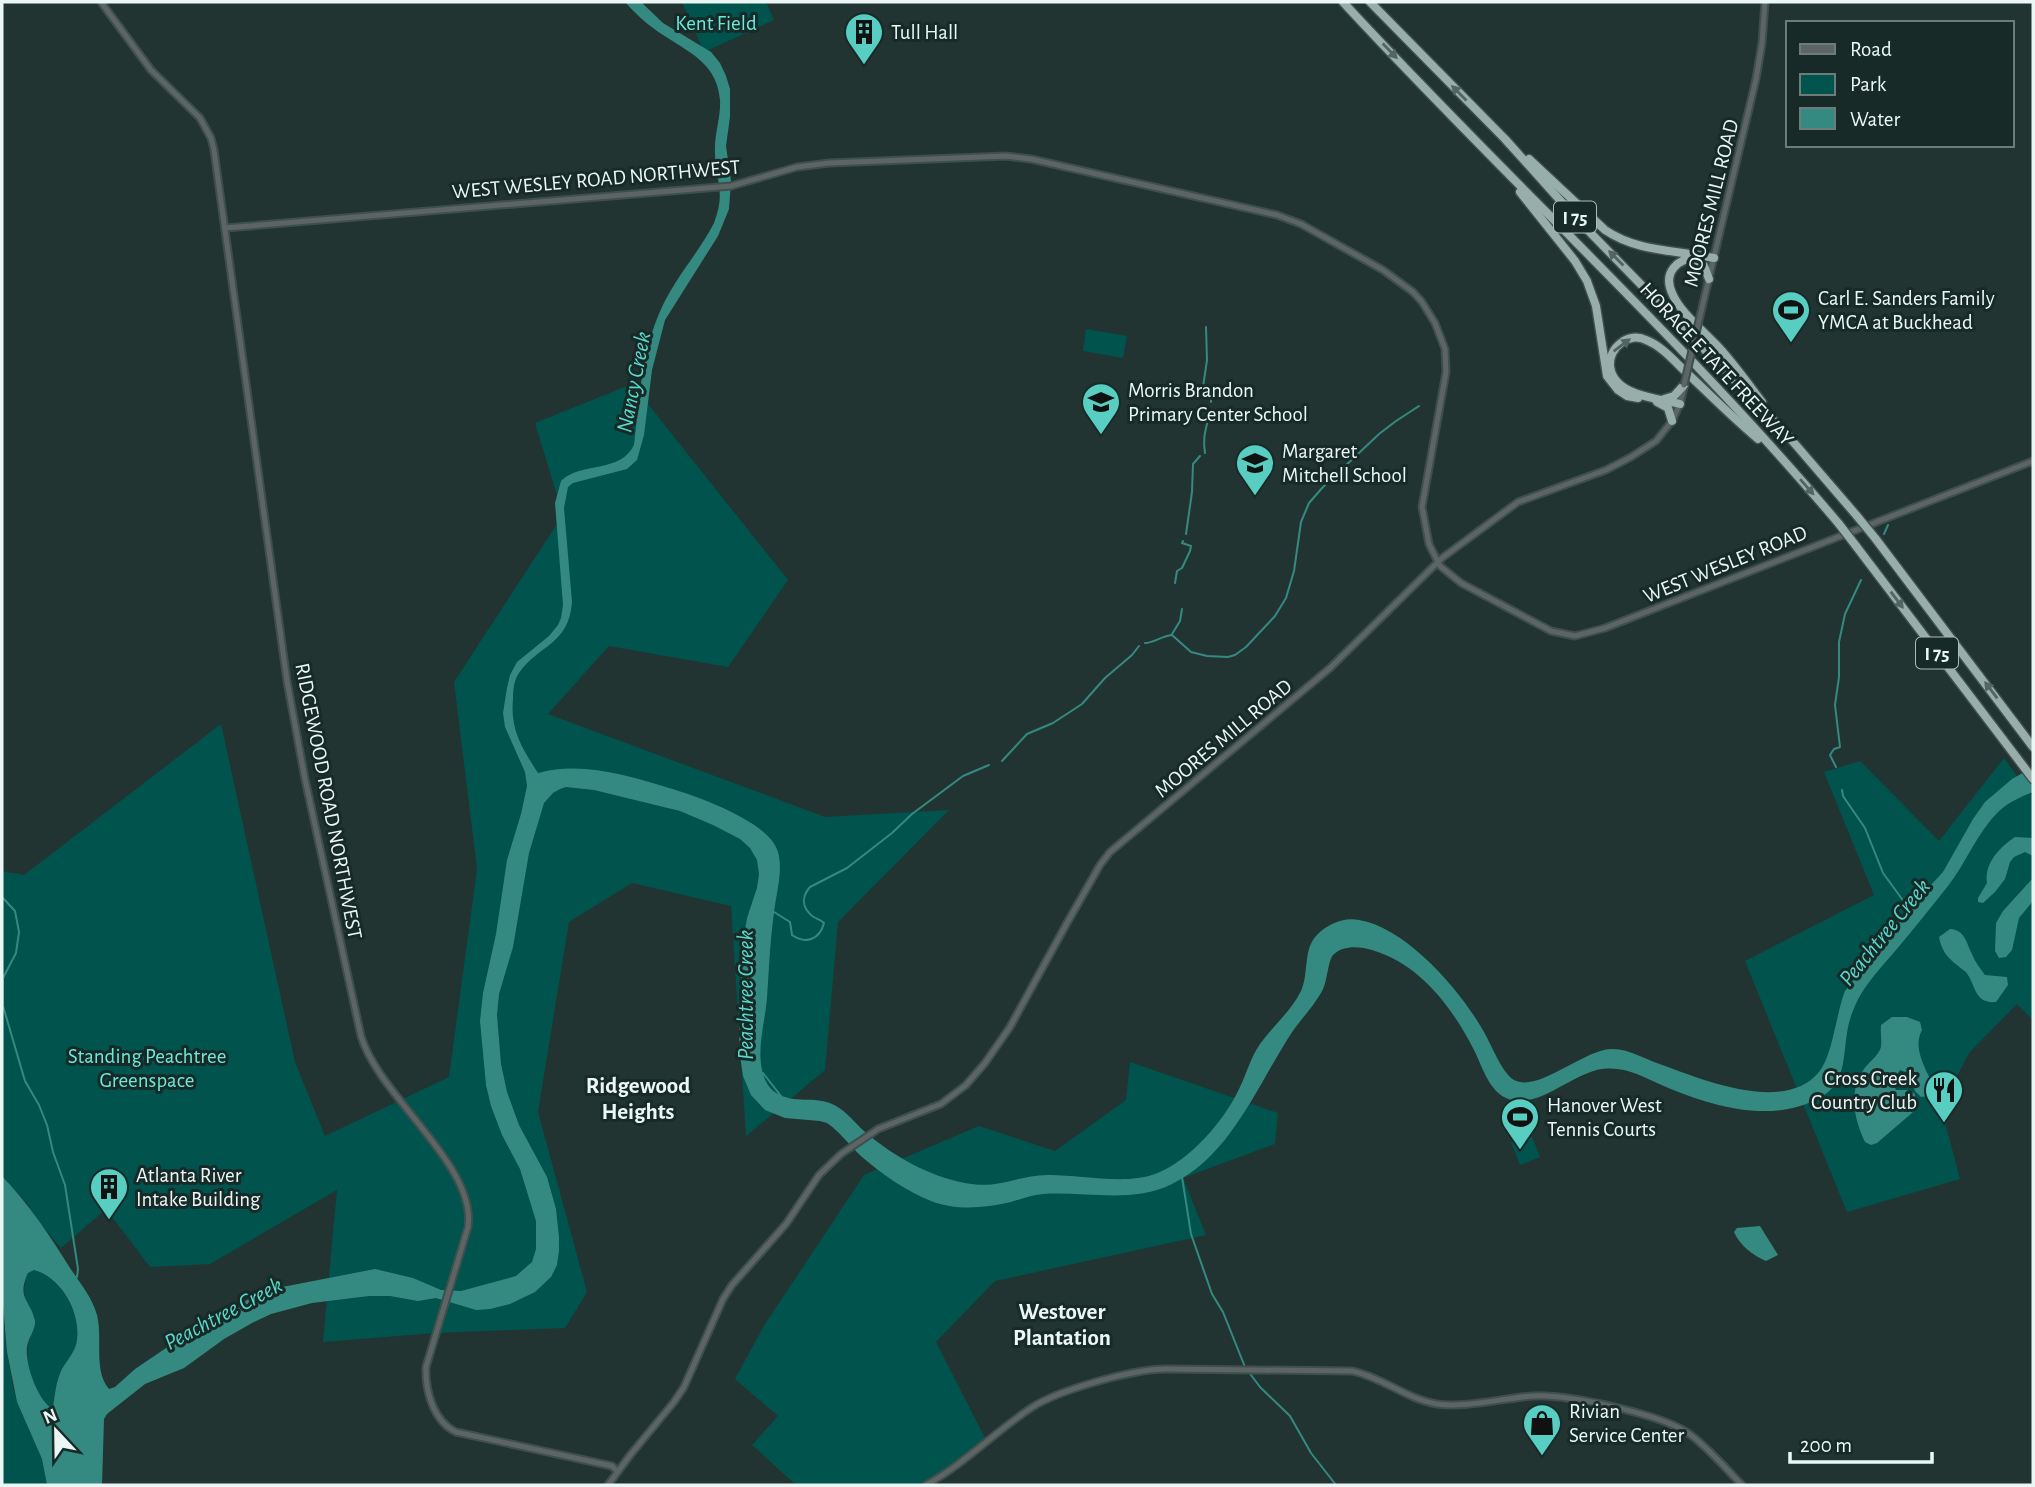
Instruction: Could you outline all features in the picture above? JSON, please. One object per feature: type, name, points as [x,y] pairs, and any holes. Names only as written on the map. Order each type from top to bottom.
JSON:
[{"type":"highway","name":"HORACE E TATE FREEWAY","points":[[1343,2],[1691,359],[1780,455],[1839,524],[2033,779]]},
{"type":"highway","name":"HORACE E TATE FREEWAY","points":[[1370,2],[1783,430],[1875,538],[2033,746]]},
{"type":"highway","points":[[1505,139],[1617,238],[1645,247],[1714,261]]},
{"type":"highway","points":[[1506,172],[1575,261],[1587,281],[1596,306],[1604,367],[1611,383],[1627,396],[1659,401],[1674,397],[1684,385]]},
{"type":"highway","points":[[1714,261],[1695,259],[1679,262],[1672,269],[1669,280],[1674,297],[1724,353],[1783,430]]},
{"type":"highway","points":[[1695,259],[1704,266],[1709,279]]},
{"type":"highway","points":[[1679,406],[1633,392],[1616,382],[1610,362],[1615,348],[1622,341],[1637,337],[1657,346],[1749,431],[1780,455]]},
{"type":"highway","points":[[1659,401],[1670,411],[1672,421]]},
{"type":"street","name":"RIDGEWOOD ROAD NORTHWEST","points":[[101,2],[151,70],[193,109],[206,127],[214,150],[287,681],[307,791],[363,1044],[388,1084],[453,1170],[467,1200],[470,1213],[468,1227],[428,1358],[426,1377],[430,1400],[443,1423],[456,1432],[612,1466],[617,1471]]},
{"type":"street","name":"MOORES MILL ROAD","points":[[608,1485],[684,1387],[723,1299],[732,1285],[786,1224],[819,1175],[878,1129],[940,1104],[965,1085],[1000,1043],[1100,865],[1110,852],[1330,668],[1437,562],[1518,502],[1606,470],[1657,441],[1679,406],[1756,79],[1763,40],[1765,2]]},
{"type":"street","name":"WEST WESLEY ROAD NORTHWEST","points":[[225,228],[718,187],[743,183],[797,167],[829,163],[1017,157],[1277,215],[1307,227],[1383,270],[1413,292],[1430,313],[1443,342],[1446,357],[1446,372],[1422,507],[1426,533],[1437,562]]},
{"type":"street","name":"WEST WESLEY ROAD","points":[[1437,562],[1446,573],[1461,583],[1535,623],[1551,631],[1575,636],[1605,628],[2033,461]]},
{"type":"street","points":[[926,1485],[1042,1402],[1100,1382],[1151,1369],[1255,1369],[1352,1371],[1371,1376],[1412,1396],[1437,1404],[1536,1396],[1579,1400],[1612,1407],[1660,1420],[1688,1433],[1742,1485]]},
{"type":"green space","name":"Kent Field","points":[[682,2],[766,2],[774,20],[704,52]]},
{"type":"green space","points":[[1086,329],[1127,336],[1123,358],[1083,351]]},
{"type":"green space","name":"Standing Peachtree Greenspace","points":[[632,384],[788,580],[728,667],[609,646],[548,714],[825,817],[949,810],[838,922],[825,1070],[746,1136],[731,906],[632,883],[569,922],[538,1112],[587,1292],[565,1328],[435,1333],[323,1342],[337,1190],[210,1264],[150,1267],[106,1209],[61,1248],[27,1203],[2,1176],[2,871],[24,875],[221,724],[295,1062],[325,1136],[449,1077],[477,869],[454,682],[563,515],[535,423]]},
{"type":"green space","points":[[2004,758],[2033,798],[2033,1020],[2017,1004],[1969,1053],[1941,1107],[1960,1179],[1847,1212],[1745,961],[1874,895],[1824,772],[1860,761],[1939,841]]},
{"type":"green space","points":[[1130,1062],[1278,1113],[1275,1144],[1183,1178],[1206,1235],[995,1281],[936,1342],[988,1444],[928,1485],[796,1485],[752,1445],[778,1416],[735,1379],[765,1324],[864,1175],[979,1126],[1055,1151],[1126,1100]]},
{"type":"green space","points":[[1531,1134],[1540,1157],[1520,1165],[1511,1142]]},
{"type":"green space","points":[[34,1270],[54,1281],[62,1290],[76,1323],[76,1346],[60,1375],[53,1407],[50,1408],[37,1392],[29,1370],[28,1346],[35,1326],[24,1287],[28,1273]]},
{"type":"green space","points":[[2,1293],[13,1387],[42,1459],[47,1485],[2,1485]]},
{"type":"water","points":[[625,2],[641,2],[663,23],[711,52],[720,63],[730,89],[726,146],[731,181],[729,209],[718,236],[665,320],[652,370],[644,435],[637,460],[627,469],[573,483],[568,487],[564,508],[572,602],[570,616],[559,636],[517,676],[513,692],[513,720],[522,747],[538,773],[570,768],[637,778],[728,810],[758,828],[776,847],[780,871],[760,1056],[763,1074],[771,1089],[787,1098],[822,1101],[836,1106],[899,1157],[951,1180],[988,1185],[1039,1175],[1131,1179],[1155,1174],[1181,1160],[1205,1138],[1225,1113],[1257,1049],[1301,991],[1309,948],[1316,936],[1335,923],[1353,919],[1377,925],[1396,935],[1431,964],[1462,998],[1501,1065],[1514,1080],[1535,1081],[1587,1056],[1617,1049],[1717,1084],[1763,1092],[1785,1091],[1804,1085],[1824,1065],[1845,991],[1905,913],[1943,872],[1985,802],[2012,779],[2033,767],[2033,792],[2006,805],[1991,820],[1948,886],[1861,994],[1849,1023],[1842,1069],[1829,1091],[1802,1105],[1783,1110],[1742,1110],[1701,1100],[1634,1073],[1611,1068],[1590,1072],[1540,1097],[1516,1101],[1504,1097],[1494,1088],[1456,1018],[1420,976],[1389,957],[1367,949],[1351,947],[1341,949],[1333,955],[1321,993],[1291,1034],[1252,1101],[1225,1140],[1192,1172],[1172,1184],[1141,1194],[1043,1194],[971,1208],[941,1204],[912,1192],[886,1176],[827,1123],[785,1118],[765,1110],[751,1095],[743,1076],[739,1048],[742,949],[759,874],[757,860],[750,848],[740,839],[680,811],[594,790],[566,787],[553,793],[544,803],[529,853],[513,947],[499,994],[497,1015],[501,1064],[507,1092],[519,1125],[547,1177],[556,1209],[559,1251],[557,1265],[551,1277],[535,1292],[510,1304],[490,1309],[476,1310],[436,1298],[418,1301],[390,1296],[369,1296],[312,1303],[271,1314],[224,1339],[184,1368],[145,1384],[107,1414],[104,1419],[102,1485],[47,1485],[42,1459],[17,1402],[7,1352],[2,1293],[2,1176],[39,1220],[92,1302],[99,1324],[101,1373],[109,1389],[172,1344],[249,1299],[272,1289],[375,1269],[413,1278],[441,1290],[461,1291],[516,1276],[532,1262],[536,1249],[536,1221],[520,1169],[502,1135],[491,1106],[486,1085],[480,1021],[507,860],[527,786],[525,772],[505,727],[503,713],[507,688],[517,662],[549,636],[561,618],[563,605],[555,503],[561,481],[579,471],[620,460],[634,445],[642,375],[655,324],[668,296],[714,223],[720,201],[715,148],[720,100],[715,79],[697,57],[652,28]],"holes":[[[34,1270],[54,1281],[68,1300],[76,1322],[77,1334],[75,1348],[60,1374],[51,1408],[41,1397],[28,1362],[27,1347],[35,1321],[23,1289],[28,1273]]]},
{"type":"water","points":[[2015,837],[2033,838],[2033,856],[2025,852],[2014,857],[2005,879],[1995,892],[1983,903],[1978,902],[1987,883],[1991,862]]},
{"type":"water","points":[[2033,878],[2033,901],[2019,918],[2012,950],[2006,957],[1999,958],[1995,951],[1996,923],[2003,911]]},
{"type":"water","points":[[1950,929],[1962,934],[1985,975],[2007,977],[2008,985],[1996,1002],[1979,997],[1966,972],[1945,953],[1939,937]]},
{"type":"water","points":[[1892,1017],[1907,1017],[1920,1022],[1922,1030],[1919,1051],[1934,1091],[1921,1097],[1915,1091],[1909,1073],[1900,1070],[1894,1082],[1896,1090],[1914,1093],[1919,1104],[1877,1143],[1871,1145],[1865,1142],[1858,1124],[1854,1096],[1864,1069],[1880,1050],[1881,1025]]},
{"type":"water","points":[[1760,1226],[1778,1255],[1766,1261],[1747,1249],[1734,1232],[1737,1228]]},
{"type":"waterway","points":[[1206,327],[1207,360],[1203,387],[1211,394],[1211,402]]},
{"type":"waterway","points":[[1145,643],[1172,635],[1191,652],[1228,657],[1246,647],[1275,616],[1286,598],[1294,571],[1301,522],[1309,503],[1379,434],[1419,406]]},
{"type":"waterway","points":[[1205,453],[1204,436],[1210,410]]},
{"type":"waterway","points":[[1186,534],[1193,464],[1200,456]]},
{"type":"waterway","points":[[1884,534],[1888,525]]},
{"type":"waterway","points":[[1175,583],[1177,571],[1182,568],[1191,546],[1182,543],[1183,541]]},
{"type":"waterway","points":[[1836,767],[1830,755],[1834,749],[1840,747],[1835,705],[1839,677],[1839,642],[1845,614],[1861,580]]},
{"type":"waterway","points":[[1172,634],[1180,621],[1182,609]]},
{"type":"waterway","points":[[1002,761],[1027,734],[1053,723],[1082,704],[1139,646]]},
{"type":"waterway","points":[[774,912],[790,922],[792,935],[802,940],[812,939],[824,923],[812,916],[805,907],[805,897],[810,887],[847,868],[963,776],[989,765]]},
{"type":"waterway","points":[[1842,790],[1843,796],[1865,828],[1883,873],[1910,910]]},
{"type":"waterway","points":[[2,897],[15,911],[19,932],[16,953],[3,978],[3,1006],[25,1081],[47,1125],[65,1185],[77,1277]]},
{"type":"waterway","name":"Peachtree Creek","points":[[763,1073],[781,1096]]},
{"type":"waterway","points":[[1182,1177],[1191,1234],[1212,1294],[1223,1312],[1245,1367],[1260,1387],[1290,1416],[1311,1453],[1336,1485]]},
{"type":"place","name":"Tull Hall","points":[[864,66]]},
{"type":"place","name":"Carl E. Sanders Family YMCA at Buckhead","points":[[1791,344]]},
{"type":"place","name":"Morris Brandon Primary Center School","points":[[1101,436]]},
{"type":"place","name":"Margaret Mitchell School","points":[[1255,497]]},
{"type":"place","name":"Cross Creek Country Club","points":[[1944,1124]]},
{"type":"place","name":"Hanover West Tennis Courts","points":[[1520,1151]]},
{"type":"place","name":"Atlanta River Intake Building","points":[[109,1221]]},
{"type":"place","name":"Rivian Service Center","points":[[1542,1457]]},
{"type":"district","name":"Ridgewood Heights","points":[[638,1098]]},
{"type":"district","name":"Westover Plantation","points":[[1062,1324]]},
{"type":"water label","name":"Nancy Creek","points":[[633,382]]}]
